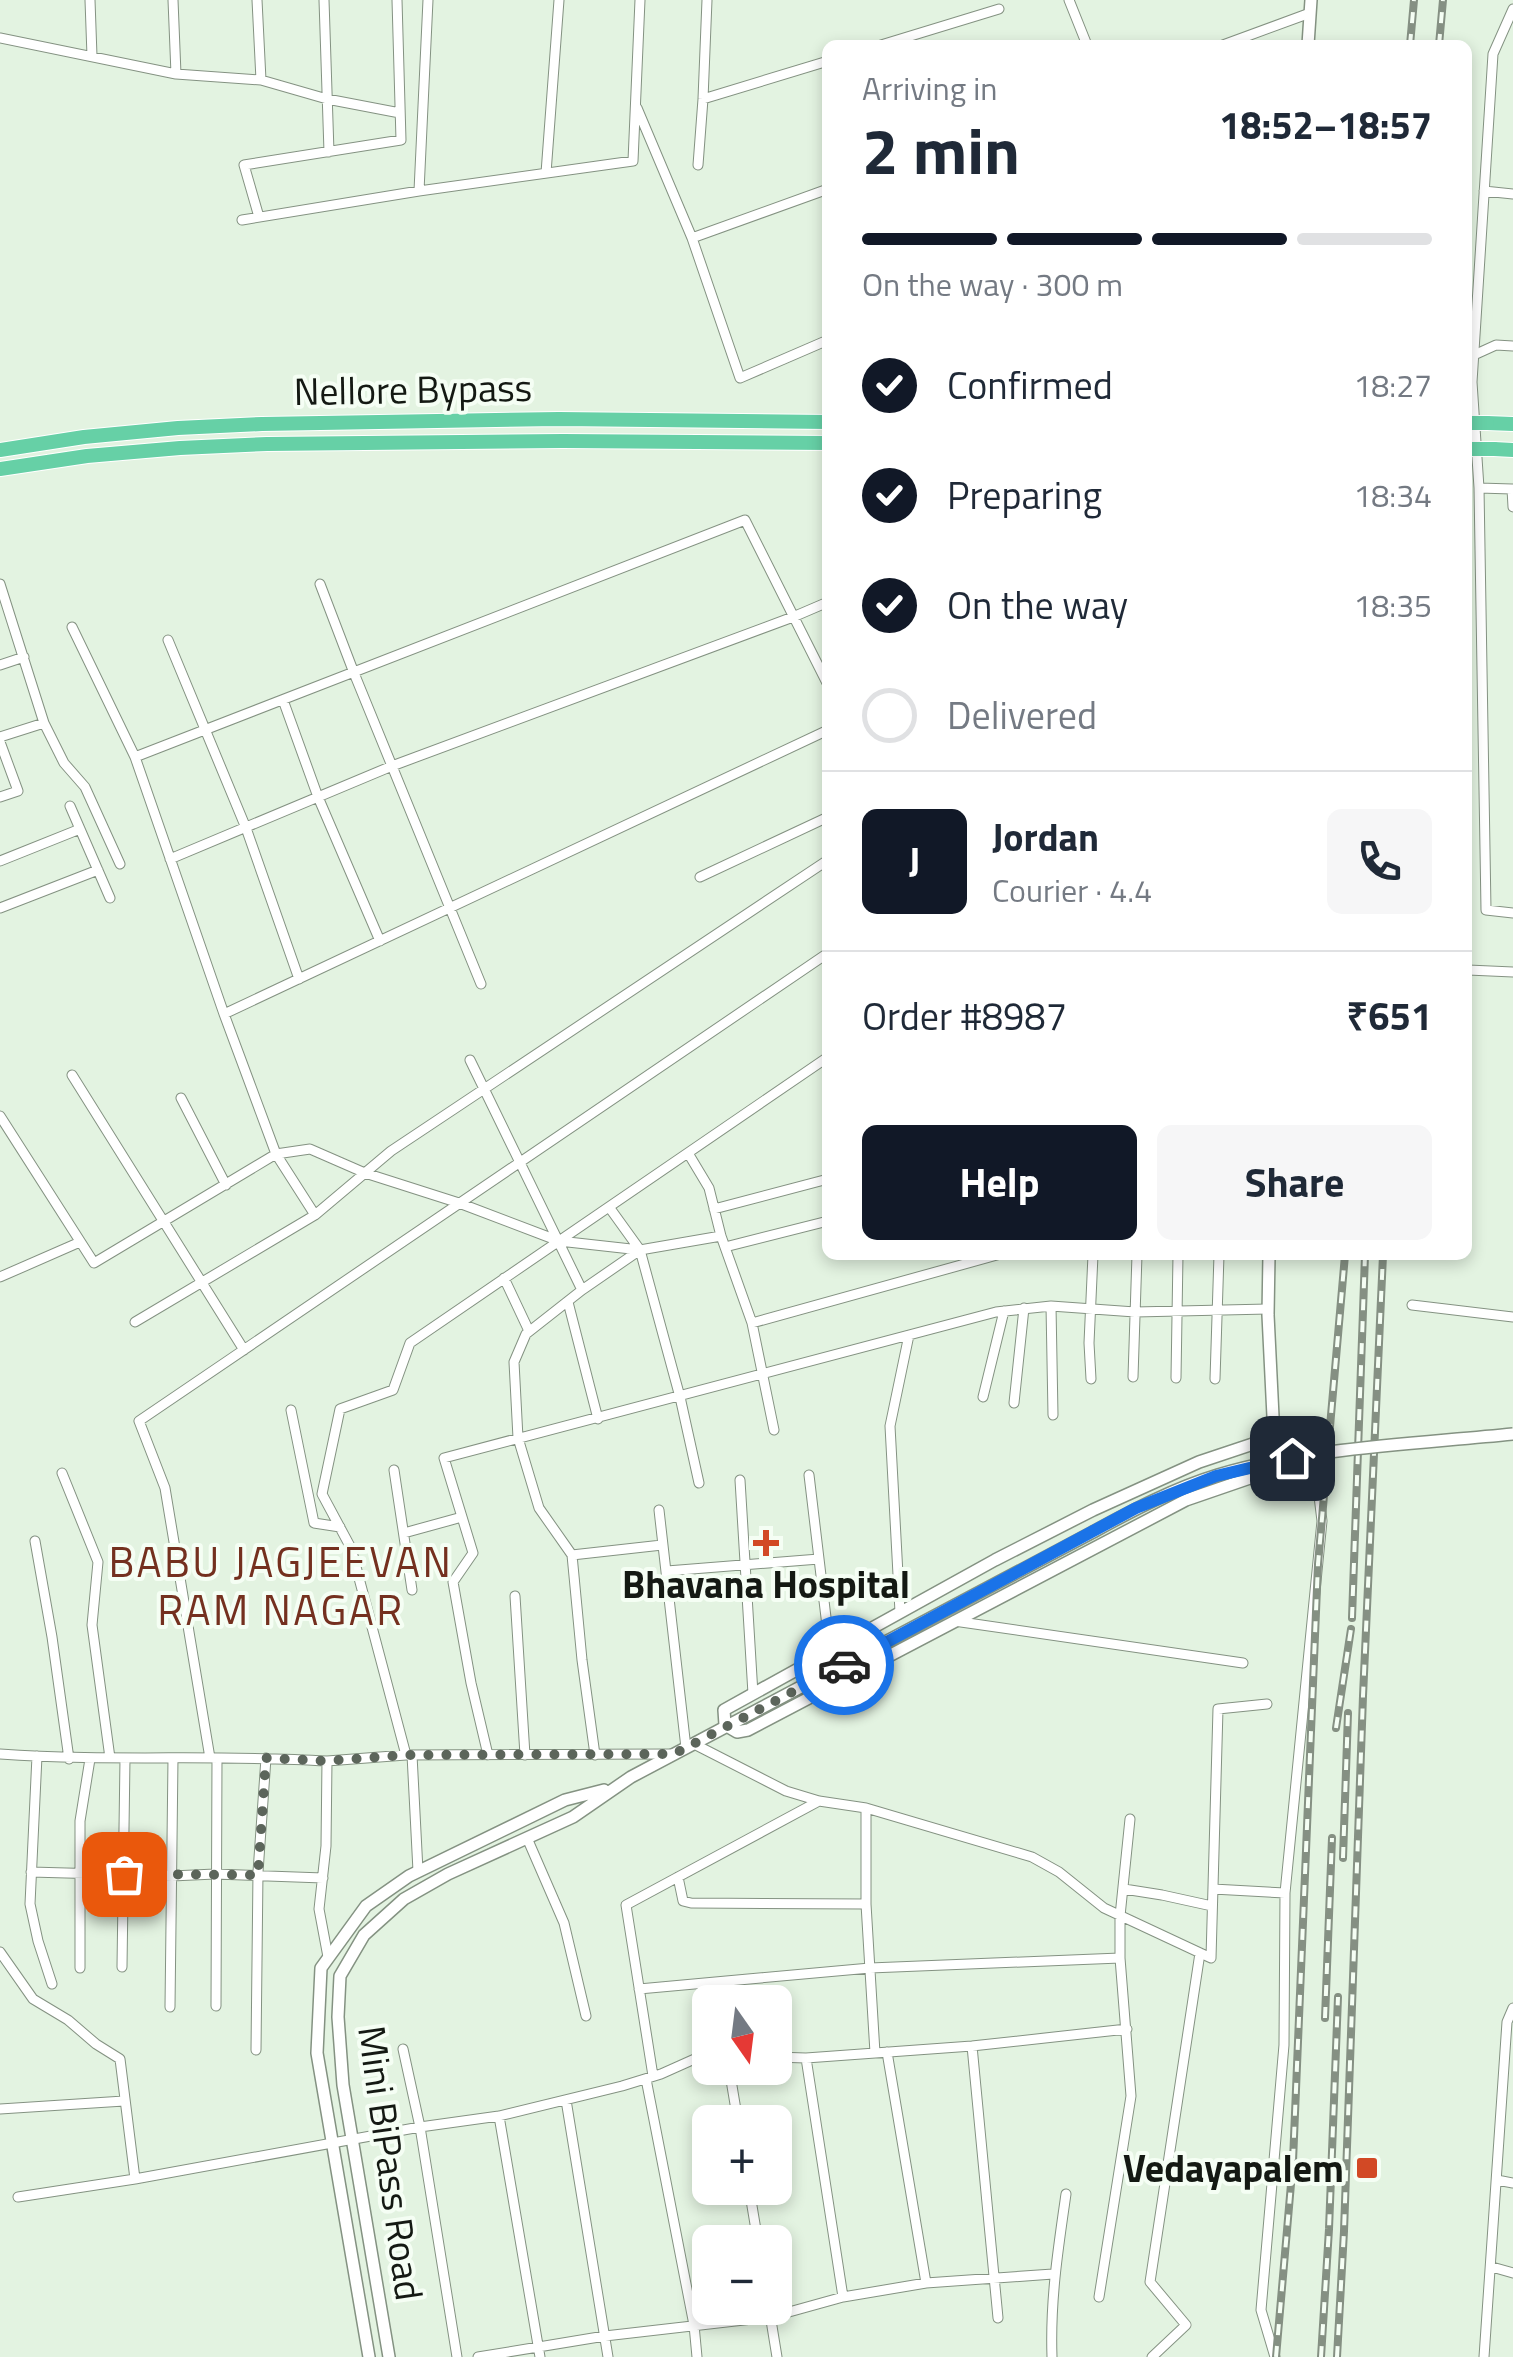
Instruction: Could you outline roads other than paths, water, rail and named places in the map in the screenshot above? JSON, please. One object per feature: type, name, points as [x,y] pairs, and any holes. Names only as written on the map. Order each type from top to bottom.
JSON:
[{"type":"highway","name":"Nellore Bypass","points":[[0,450],[84,436],[262,424],[822,422]]},
{"type":"highway","points":[[1472,423],[1513,424]]},
{"type":"highway","name":"Nellore Bypass","points":[[0,470],[87,456],[267,444],[822,443]]},
{"type":"highway","points":[[1472,450],[1513,450]]},
{"type":"street","points":[[90,0],[92,56]]},
{"type":"street","points":[[173,0],[176,74]]},
{"type":"street","points":[[257,0],[261,80]]},
{"type":"street","points":[[324,0],[329,152]]},
{"type":"street","points":[[259,217],[244,165],[401,140],[398,0]]},
{"type":"street","points":[[419,191],[428,0]]},
{"type":"street","points":[[546,173],[559,0]]},
{"type":"street","points":[[242,220],[633,161],[640,0]]},
{"type":"street","points":[[698,165],[706,0]]},
{"type":"street","points":[[1069,0],[1085,40]]},
{"type":"street","points":[[1235,40],[1311,7],[1308,40]]},
{"type":"street","points":[[897,40],[999,9]]},
{"type":"street","points":[[1513,9],[1493,54],[1472,382],[1479,488],[1486,910],[1513,913]]},
{"type":"street","points":[[0,38],[176,74],[261,80],[328,99],[400,112]]},
{"type":"street","points":[[703,99],[822,63]]},
{"type":"street","points":[[636,106],[692,238],[740,378],[822,343]]},
{"type":"street","points":[[692,238],[822,191]]},
{"type":"street","points":[[1484,191],[1513,194]]},
{"type":"street","points":[[1474,354],[1496,345],[1513,346]]},
{"type":"street","points":[[1479,488],[1512,489],[1513,507]]},
{"type":"street","points":[[135,757],[745,520],[822,673]]},
{"type":"street","points":[[0,584],[44,722],[64,764],[85,788],[120,864]]},
{"type":"street","points":[[320,584],[482,984]]},
{"type":"street","points":[[170,859],[392,766],[822,604]]},
{"type":"street","points":[[72,628],[135,757],[276,1154],[315,1215]]},
{"type":"street","points":[[168,640],[246,828],[299,979]]},
{"type":"street","points":[[0,665],[24,657]]},
{"type":"street","points":[[283,700],[318,797],[380,941]]},
{"type":"street","points":[[0,797],[18,791],[0,740],[44,722]]},
{"type":"street","points":[[224,1014],[822,733]]},
{"type":"street","points":[[70,806],[110,898]]},
{"type":"street","points":[[700,876],[822,820]]},
{"type":"street","points":[[0,861],[80,828]]},
{"type":"street","points":[[135,1322],[315,1215],[391,1151],[822,864]]},
{"type":"street","points":[[0,908],[98,870]]},
{"type":"street","points":[[216,2006],[214,1758],[164,1488],[139,1421],[822,957]]},
{"type":"street","points":[[1472,970],[1513,972]]},
{"type":"street","points":[[470,1060],[582,1290]]},
{"type":"street","points":[[418,1871],[409,1755],[351,1548],[322,1494],[340,1410],[392,1390],[410,1343],[822,1061]]},
{"type":"street","points":[[72,1075],[244,1350]]},
{"type":"street","points":[[180,1098],[226,1185]]},
{"type":"street","points":[[0,1116],[94,1263],[276,1154],[310,1150],[559,1241],[640,1250],[721,1236]]},
{"type":"street","points":[[688,1153],[709,1188],[721,1236],[752,1322],[774,1430]]},
{"type":"street","points":[[714,1210],[822,1181]]},
{"type":"street","points":[[609,1207],[640,1250],[699,1482]]},
{"type":"street","points":[[725,1248],[822,1223]]},
{"type":"street","points":[[0,1277],[80,1242]]},
{"type":"street","points":[[595,1754],[572,1555],[540,1508],[518,1438],[514,1362],[529,1331],[640,1250]]},
{"type":"street","points":[[752,1322],[980,1260]]},
{"type":"street","points":[[1091,1379],[1094,1260]]},
{"type":"street","points":[[1133,1377],[1137,1260]]},
{"type":"street","points":[[1176,1378],[1178,1260]]},
{"type":"street","points":[[1215,1379],[1219,1260]]},
{"type":"street","points":[[1269,1260],[1274,1437],[1250,1478],[1186,1500],[748,1730],[736,1732],[725,1726],[724,1710],[994,1560],[1199,1462],[1274,1437]]},
{"type":"street","points":[[504,1278],[529,1331]]},
{"type":"street","points":[[568,1302],[598,1418]]},
{"type":"street","points":[[1051,1306],[1053,1414]]},
{"type":"street","points":[[488,1755],[453,1582],[474,1553],[444,1458],[1004,1311],[1051,1306],[1135,1312],[1268,1310]]},
{"type":"street","points":[[1412,1306],[1513,1317]]},
{"type":"street","points":[[1014,1402],[1024,1308]]},
{"type":"street","points":[[984,1396],[1004,1311]]},
{"type":"street","points":[[900,1612],[890,1426],[909,1336]]},
{"type":"street","points":[[291,1410],[314,1524],[340,1527]]},
{"type":"street","name":"Mini BiPass Road","points":[[389,2357],[351,2140],[338,2017],[340,1976],[364,1935],[404,1899],[448,1874],[573,1818],[612,1788],[1136,1508],[1216,1476],[1292,1458],[1513,1434]]},
{"type":"street","points":[[394,1470],[412,1590]]},
{"type":"street","points":[[62,1474],[98,1562],[92,1624],[110,1758]]},
{"type":"street","points":[[809,1475],[830,1651]]},
{"type":"street","points":[[740,1480],[753,1694]]},
{"type":"street","points":[[1275,2357],[1261,2310],[1284,2045],[1285,1894],[1322,1521],[1318,1488]]},
{"type":"street","points":[[659,1510],[684,1749]]},
{"type":"street","points":[[404,1533],[462,1517]]},
{"type":"street","points":[[35,1541],[69,1759]]},
{"type":"street","points":[[572,1555],[662,1545]]},
{"type":"street","points":[[667,1571],[819,1559]]},
{"type":"street","points":[[515,1596],[524,1755]]},
{"type":"street","points":[[954,1621],[1243,1664]]},
{"type":"street","points":[[0,1754],[69,1759],[326,1761],[409,1755],[595,1754],[684,1749],[786,1791],[866,1808],[1032,1857],[1104,1908],[1211,1958],[1218,1709],[1266,1704]]},
{"type":"street","points":[[36,1756],[30,1904],[52,1984]]},
{"type":"street","points":[[80,1968],[80,1821],[90,1758]]},
{"type":"street","points":[[122,1967],[125,1758]]},
{"type":"street","points":[[170,2008],[173,1758]]},
{"type":"street","points":[[256,2050],[258,1875],[266,1758]]},
{"type":"street","points":[[326,1761],[326,1846],[319,1909],[328,1956]]},
{"type":"street","points":[[369,2357],[317,2053],[321,1968],[366,1906],[418,1871],[566,1800],[612,1788]]},
{"type":"street","points":[[692,2313],[649,2078],[626,1905],[819,1800]]},
{"type":"street","points":[[866,1808],[866,1904],[875,2053]]},
{"type":"street","points":[[1099,2297],[1130,2096],[1120,1916],[1130,1819]]},
{"type":"street","points":[[527,1838],[564,1923],[586,2016]]},
{"type":"street","points":[[31,1872],[322,1878]]},
{"type":"street","points":[[678,1877],[683,1901],[690,1903],[866,1904]]},
{"type":"street","points":[[1213,1889],[1285,1894]]},
{"type":"street","points":[[1124,1890],[1212,1906]]},
{"type":"street","points":[[0,1952],[33,1999],[120,2059],[135,2179]]},
{"type":"street","points":[[1152,2357],[1186,2325],[1150,2282],[1150,2274],[1200,1953]]},
{"type":"street","points":[[639,1989],[870,1968],[1120,1958]]},
{"type":"street","points":[[1484,2357],[1509,2063],[1507,2022],[1513,2008]]},
{"type":"street","points":[[792,2058],[972,2046],[1127,2028]]},
{"type":"street","points":[[972,2046],[998,2318]]},
{"type":"street","points":[[403,2049],[420,2128],[456,2357]]},
{"type":"street","points":[[887,2052],[926,2283]]},
{"type":"street","points":[[806,2058],[843,2297]]},
{"type":"street","points":[[18,2198],[498,2116],[649,2078],[692,2059]]},
{"type":"street","points":[[566,2100],[608,2357]]},
{"type":"street","points":[[0,2109],[124,2101]]},
{"type":"street","points":[[498,2116],[540,2352]]},
{"type":"street","points":[[1497,2180],[1513,2183]]},
{"type":"street","points":[[1052,2357],[1050,2314],[1066,2194]]},
{"type":"street","points":[[1492,2267],[1513,2274]]},
{"type":"street","points":[[792,2307],[926,2283],[1054,2274]]},
{"type":"street","points":[[478,2357],[540,2352],[605,2336],[692,2324]]},
{"type":"street","points":[[694,2325],[697,2357]]},
{"type":"street","points":[[772,2325],[777,2357]]},
{"type":"railway","points":[[1410,40],[1414,0]]},
{"type":"railway","points":[[1439,40],[1443,0]]},
{"type":"railway","points":[[1276,2357],[1293,2161],[1318,1564],[1345,1260]]},
{"type":"railway","points":[[1352,1618],[1365,1260]]},
{"type":"railway","points":[[1337,2357],[1383,1260]]},
{"type":"railway","points":[[1336,1728],[1351,1629]]},
{"type":"railway","points":[[1343,1858],[1348,1713]]},
{"type":"railway","points":[[1325,2018],[1332,1838]]},
{"type":"railway","points":[[1321,2357],[1338,1997]]},
{"type":"place","name":"Bhavana Hospital","points":[[766,1543]]},
{"type":"place","name":"Vedayapalem","points":[[1367,2168]]},
{"type":"district","name":"BABU JAGJEEVAN RAM NAGAR","points":[[281,1585]]}]
